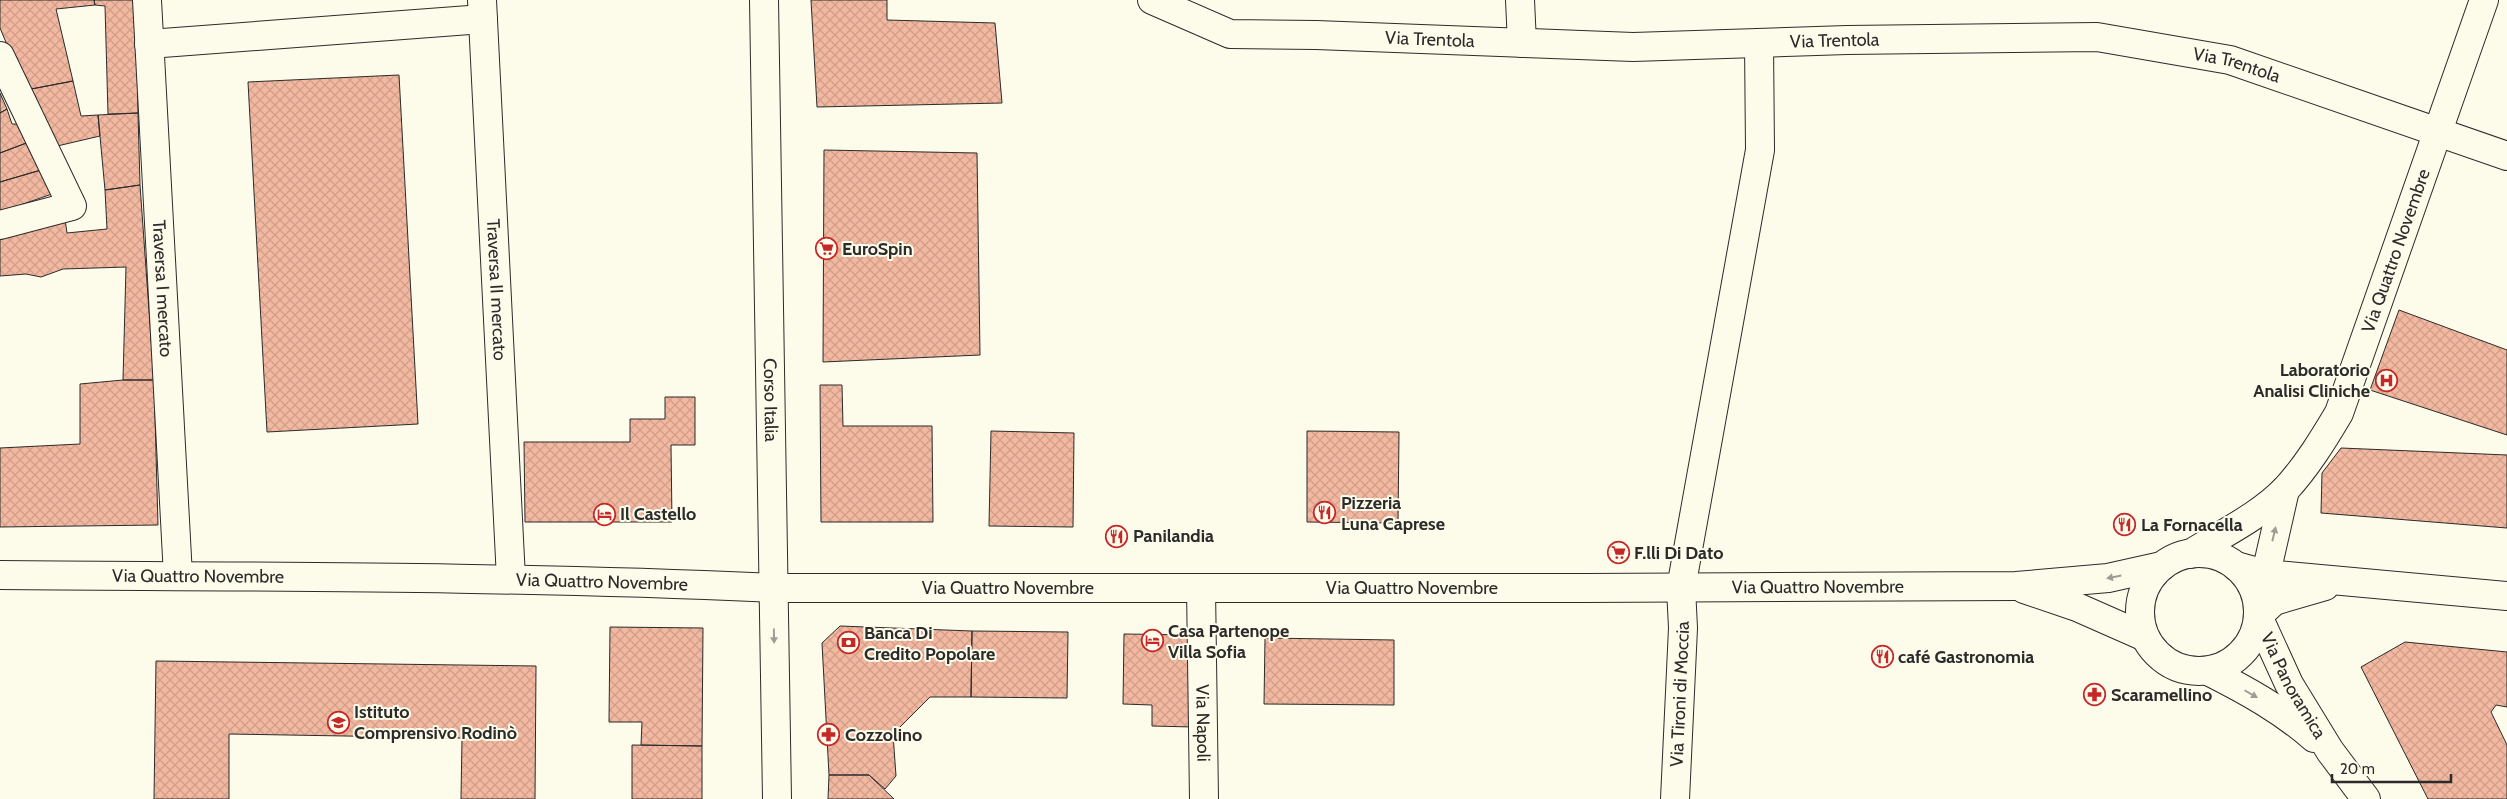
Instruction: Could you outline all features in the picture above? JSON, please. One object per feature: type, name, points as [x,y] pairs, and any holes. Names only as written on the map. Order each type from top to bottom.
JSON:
[{"type":"street","name":"Traversa I mercato","points":[[147,0],[178,576]]},
{"type":"street","name":"Corso Italia","points":[[764,0],[777,799]]},
{"type":"street","name":"Via Trentola","points":[[1152,0],[1230,34],[1633,47],[2097,37],[2230,60],[2507,156]]},
{"type":"street","points":[[1520,0],[1522,43]]},
{"type":"street","name":"Via Quattro Novembre","points":[[2190,554],[2254,514],[2285,490],[2310,461],[2339,413],[2484,0]]},
{"type":"street","points":[[149,44],[482,10]]},
{"type":"street","name":"Traversa II mercato","points":[[482,10],[511,580]]},
{"type":"street","name":"Via Tironi di Moccia","points":[[1675,799],[1683,628],[1681,588],[1760,150],[1759,43]]},
{"type":"street","points":[[0,56],[72,206],[0,225]]},
{"type":"street","name":"Via Quattro Novembre","points":[[2258,616],[2265,574],[2285,490]]},
{"type":"street","points":[[2236,566],[2253,587],[2258,616],[2253,637],[2240,656],[2224,666],[2208,672],[2188,671],[2178,668],[2162,658],[2145,637],[2141,624],[2140,604],[2148,582],[2162,566],[2171,560],[2190,554],[2213,555],[2236,566],[2265,574],[2507,596]]},
{"type":"street","name":"Via Quattro Novembre","points":[[0,575],[511,580],[773,588],[1681,588],[2016,586],[2108,578],[2162,566]]},
{"type":"street","points":[[2258,616],[2274,601],[2343,582]]},
{"type":"street","name":"Via Quattro Novembre","points":[[2016,586],[2077,607],[2145,637]]},
{"type":"street","name":"Via Napoli","points":[[1201,588],[1204,799]]},
{"type":"street","name":"Via Panoramica","points":[[2258,616],[2289,684],[2330,751],[2366,799]]},
{"type":"street","name":"Via Panoramica","points":[[2208,672],[2249,692],[2290,717],[2330,751]]},
{"type":"building","points":[[0,0],[94,0],[95,5],[56,9],[73,81],[26,90],[0,28]]},
{"type":"building","points":[[94,0],[136,0],[138,113],[108,114],[105,6],[95,5]]},
{"type":"building","points":[[811,0],[887,0],[887,20],[995,23],[1002,103],[817,107]]},
{"type":"building","points":[[399,75],[418,424],[267,432],[248,82]]},
{"type":"building","points":[[73,81],[81,116],[98,115],[100,136],[53,147],[26,90]]},
{"type":"building","points":[[0,93],[7,109],[0,113]]},
{"type":"building","points":[[7,109],[12,124],[21,124],[29,142],[0,153],[0,113]]},
{"type":"building","points":[[138,113],[140,185],[105,190],[98,115]]},
{"type":"building","points":[[29,142],[41,170],[0,182],[0,153]]},
{"type":"building","points":[[824,150],[977,153],[980,355],[823,362]]},
{"type":"building","points":[[41,170],[52,194],[0,212],[0,182]]},
{"type":"building","points":[[140,185],[154,380],[123,380],[126,267],[63,269],[41,277],[26,274],[0,276],[0,234],[65,219],[67,233],[107,229],[105,190]]},
{"type":"building","points":[[2399,310],[2507,350],[2507,435],[2370,390]]},
{"type":"building","points":[[123,380],[154,380],[158,525],[0,527],[0,448],[80,444],[80,384]]},
{"type":"building","points":[[820,385],[842,385],[843,426],[932,426],[933,522],[821,522]]},
{"type":"building","points":[[665,397],[695,397],[695,445],[671,445],[672,522],[525,522],[524,442],[630,442],[630,419],[665,419]]},
{"type":"building","points":[[991,431],[1074,433],[1073,527],[989,526]]},
{"type":"building","points":[[1307,431],[1399,432],[1398,523],[1307,522]]},
{"type":"building","points":[[2341,448],[2507,455],[2507,528],[2321,513],[2322,473]]},
{"type":"building","points":[[840,626],[972,631],[971,697],[930,697],[893,734],[896,776],[885,789],[869,775],[829,775],[822,643]]},
{"type":"building","points":[[610,627],[703,628],[702,746],[641,745],[642,722],[609,722]]},
{"type":"building","points":[[972,631],[1068,632],[1067,698],[971,697]]},
{"type":"building","points":[[1124,634],[1195,635],[1193,727],[1152,726],[1152,705],[1123,704]]},
{"type":"building","points":[[1265,638],[1394,640],[1394,705],[1264,704]]},
{"type":"building","points":[[2405,642],[2507,652],[2507,707],[2496,705],[2491,712],[2507,745],[2507,799],[2428,799],[2361,667]]},
{"type":"building","points":[[156,661],[536,666],[535,799],[461,799],[462,738],[229,734],[229,799],[154,799]]},
{"type":"building","points":[[632,745],[702,746],[702,799],[632,799]]},
{"type":"building","points":[[829,775],[869,775],[894,799],[828,799]]},
{"type":"place","name":"EuroSpin","points":[[826,249]]},
{"type":"place","name":"Laboratorio Analisi Cliniche","points":[[2386,380]]},
{"type":"place","name":"Pizzeria Luna Caprese","points":[[1325,513]]},
{"type":"place","name":"Il Castello","points":[[604,514]]},
{"type":"place","name":"La Fornacella","points":[[2125,525]]},
{"type":"place","name":"Panilandia","points":[[1117,536]]},
{"type":"place","name":"F.lli Di Dato","points":[[1618,553]]},
{"type":"place","name":"Casa Partenope Villa Sofia","points":[[1152,641]]},
{"type":"place","name":"Banca Di Credito Popolare","points":[[848,643]]},
{"type":"place","name":"café Gastronomia","points":[[1882,657]]},
{"type":"place","name":"Scaramellino","points":[[2095,695]]},
{"type":"place","name":"Istituto Comprensivo Rodinò","points":[[338,722]]},
{"type":"place","name":"Cozzolino","points":[[829,735]]}]
